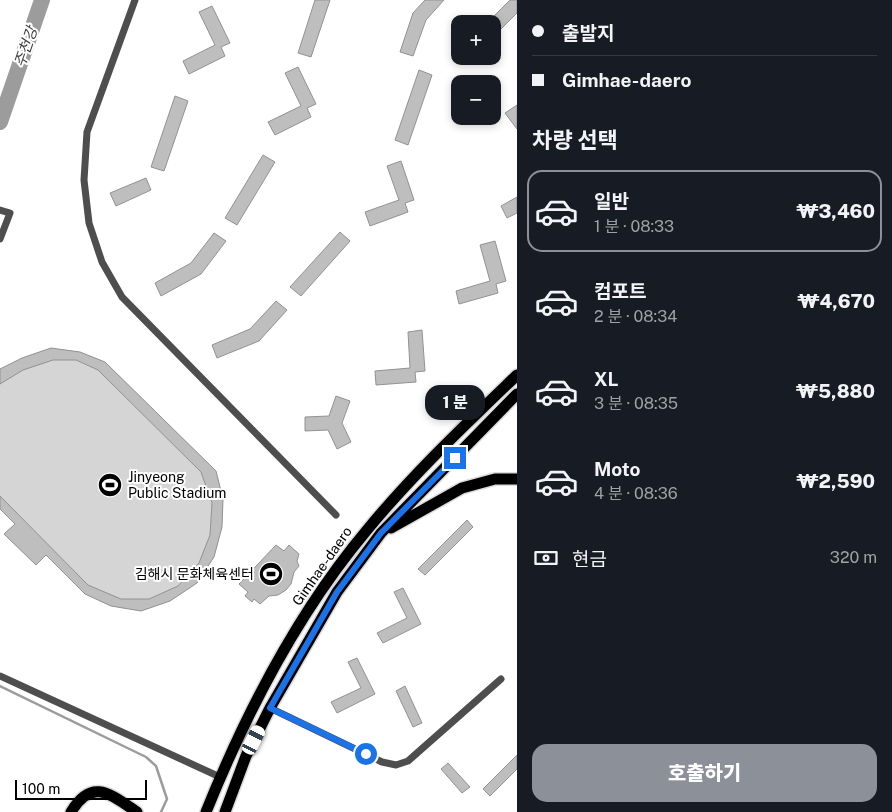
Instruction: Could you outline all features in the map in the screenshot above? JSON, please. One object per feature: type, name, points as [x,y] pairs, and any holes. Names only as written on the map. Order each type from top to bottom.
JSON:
[{"type":"main road","name":"Gimhae-daero","points":[[206,812],[220,777],[278,661],[304,617],[343,561],[366,530],[432,456],[517,375]]},
{"type":"main road","name":"Gimhae-daero","points":[[225,812],[246,756],[270,708],[337,592],[381,533],[517,394]]},
{"type":"main road","points":[[381,533],[462,488],[495,480],[517,479]]},
{"type":"main road","points":[[71,812],[85,794],[99,791],[110,794],[136,812]]},
{"type":"main road","points":[[195,812],[212,798]]},
{"type":"street","points":[[135,0],[87,132],[84,180],[89,223],[102,262],[122,297],[336,515]]},
{"type":"street","points":[[0,240],[10,213],[1,211]]},
{"type":"street","points":[[0,676],[220,777]]},
{"type":"street","points":[[270,708],[382,762],[396,765],[408,761],[501,679]]},
{"type":"shaded area","name":"Jinyeong Public Stadium","points":[[51,348],[80,352],[105,362],[216,471],[223,499],[222,527],[214,557],[197,583],[170,601],[141,611],[111,606],[85,594],[46,555],[36,565],[4,534],[15,524],[0,509],[0,369],[22,358]]},
{"type":"building","points":[[315,0],[330,0],[311,57],[298,53]]},
{"type":"building","points":[[425,0],[444,0],[426,20],[413,56],[400,52],[413,13]]},
{"type":"building","points":[[510,0],[517,0],[517,13],[501,29],[501,15],[495,15]]},
{"type":"building","points":[[212,6],[230,43],[221,47],[225,56],[189,74],[183,61],[215,45],[199,12]]},
{"type":"building","points":[[298,67],[316,104],[307,108],[311,117],[275,135],[268,122],[301,106],[285,73]]},
{"type":"building","points":[[419,70],[432,75],[408,145],[395,140]]},
{"type":"building","points":[[175,96],[188,101],[164,171],[151,167]]},
{"type":"building","points":[[517,105],[517,129],[505,113]]},
{"type":"building","points":[[263,155],[275,162],[237,225],[225,218]]},
{"type":"building","points":[[401,161],[414,200],[405,203],[408,212],[370,226],[365,212],[399,200],[387,166]]},
{"type":"building","points":[[146,178],[151,190],[116,206],[110,193]]},
{"type":"building","points":[[517,197],[517,213],[507,218],[501,206]]},
{"type":"building","points":[[340,232],[350,241],[301,296],[290,287]]},
{"type":"building","points":[[214,233],[226,241],[201,274],[161,296],[155,283],[191,263]]},
{"type":"building","points":[[495,241],[506,281],[496,284],[498,293],[459,304],[456,291],[490,281],[480,245]]},
{"type":"building","points":[[276,301],[287,310],[259,341],[217,358],[212,345],[250,329]]},
{"type":"building","points":[[422,330],[425,371],[415,372],[416,382],[376,385],[375,371],[410,368],[408,332]]},
{"type":"building","points":[[51,348],[80,352],[105,362],[216,471],[223,499],[222,527],[214,557],[197,583],[170,601],[141,611],[111,606],[85,594],[46,555],[36,565],[4,534],[15,524],[0,509],[0,496],[88,585],[121,599],[149,599],[178,586],[199,563],[210,535],[212,503],[201,472],[98,370],[76,360],[53,360],[23,370],[0,384],[0,369],[22,358]]},
{"type":"building","points":[[336,396],[350,401],[342,423],[351,442],[337,449],[328,430],[305,431],[305,417],[329,416]]},
{"type":"building","points":[[467,520],[473,527],[425,575],[418,569]]},
{"type":"building","name":"김해시 문화체육센터","points":[[276,545],[284,551],[289,545],[299,554],[297,561],[299,566],[294,572],[291,584],[286,590],[278,595],[269,596],[260,604],[254,599],[252,602],[245,596],[248,592],[239,584]]},
{"type":"building","points":[[403,588],[421,624],[383,643],[377,633],[407,618],[394,592]]},
{"type":"building","points":[[357,658],[375,694],[337,713],[331,702],[361,688],[348,662]]},
{"type":"building","points":[[405,686],[422,723],[413,727],[396,691]]},
{"type":"building","points":[[517,755],[517,769],[490,796],[483,789]]},
{"type":"building","points":[[448,763],[470,787],[462,793],[441,769]]},
{"type":"waterway","name":"주천강","points":[[0,122],[42,0]]},
{"type":"waterway","points":[[0,686],[146,757],[156,766],[167,799],[161,812]]},
{"type":"place","name":"Jinyeong Public Stadium","points":[[110,485]]},
{"type":"place","name":"김해시 문화체육센터","points":[[271,574]]},
{"type":"route","points":[[366,754],[270,708],[337,592],[381,533],[455,458]]}]
